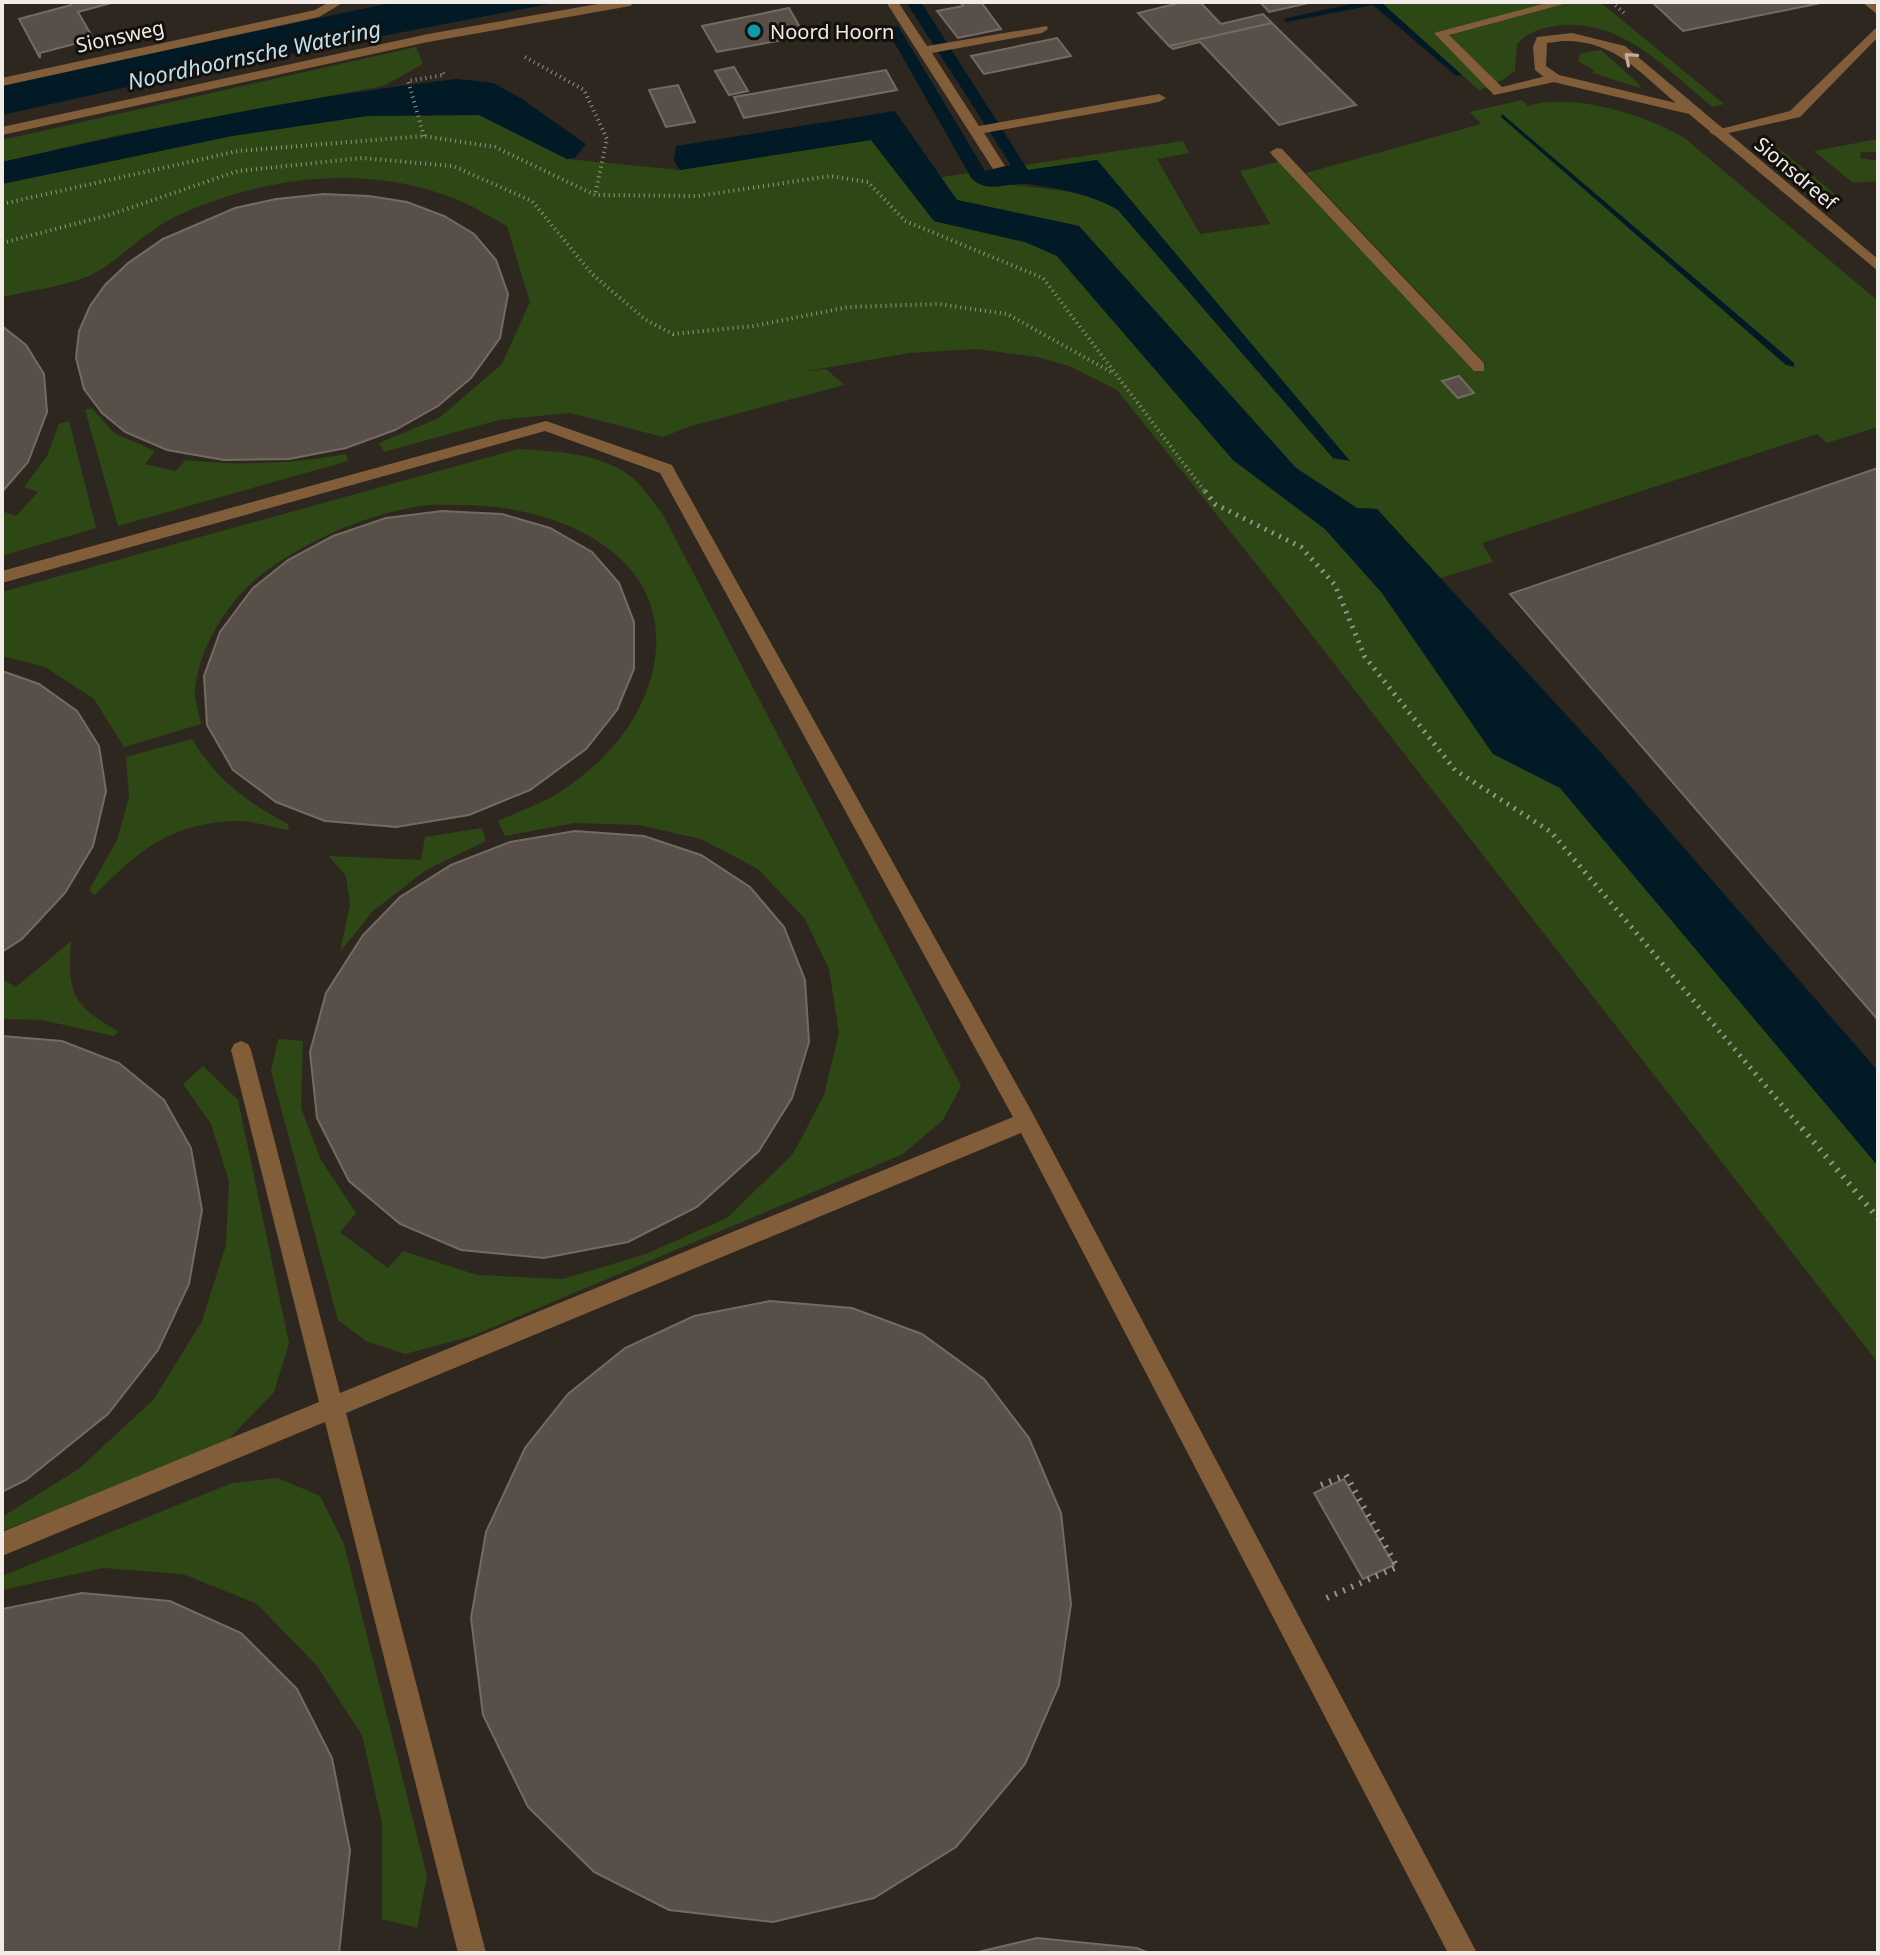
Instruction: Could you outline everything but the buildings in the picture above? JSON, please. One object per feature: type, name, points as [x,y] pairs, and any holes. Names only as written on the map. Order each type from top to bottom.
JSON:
[{"type":"street","name":"Sionsweg","points":[[2,82],[319,13],[338,2]]},
{"type":"street","points":[[2,131],[498,26],[630,2]]},
{"type":"street","points":[[892,2],[979,131],[998,166]]},
{"type":"street","name":"Sionsdreef","points":[[1554,78],[1499,92],[1440,33],[1565,2]]},
{"type":"street","points":[[1868,2],[1878,11]]},
{"type":"street","points":[[926,50],[1042,29]]},
{"type":"street","points":[[1716,132],[1795,114],[1878,30]]},
{"type":"street","name":"Sionsdreef","points":[[1689,110],[1554,78],[1540,67],[1539,47],[1542,40],[1567,35],[1599,40],[1620,49],[1878,267]]},
{"type":"street","points":[[979,131],[1159,98]]},
{"type":"street","points":[[1277,152],[1479,367]]},
{"type":"street","points":[[2,577],[546,426],[666,469],[1026,1121],[1463,1953]]},
{"type":"street","points":[[241,1050],[472,1953]]},
{"type":"street","points":[[2,1544],[1026,1121]]},
{"type":"path","points":[[498,26],[514,52],[584,90],[607,139],[595,195]]},
{"type":"path","points":[[424,136],[408,81],[444,75]]},
{"type":"path","points":[[2,204],[238,151],[424,136],[495,147],[595,195],[698,196],[830,176],[868,182],[905,221],[1043,278],[1215,504],[1301,547],[1335,585],[1365,657],[1455,770],[1551,832],[1878,1218]]},
{"type":"path","points":[[2,243],[109,215],[238,171],[362,158],[453,166],[532,201],[592,274],[646,320],[673,334],[754,326],[848,307],[938,304],[1007,314],[1116,374]]},
{"type":"path","points":[[1321,1485],[1346,1475],[1397,1567],[1334,1595]]},
{"type":"green space","points":[[1380,2],[1600,2],[1724,104],[1713,107],[1662,64],[1625,39],[1585,26],[1555,26],[1527,36],[1517,44],[1515,71],[1496,84],[1479,90]]},
{"type":"green space","points":[[416,47],[423,64],[383,86],[119,135],[2,162],[2,140]]},
{"type":"green space","points":[[1601,50],[1640,88],[1593,73],[1594,70],[1578,61],[1581,53]]},
{"type":"green space","points":[[1522,100],[1528,106],[1566,102],[1610,108],[1652,122],[1687,140],[1878,301],[1878,427],[1827,443],[1817,434],[1482,543],[1493,562],[1440,578],[1377,509],[1357,508],[1296,468],[1079,226],[957,200],[941,177],[968,173],[972,179],[1065,191],[1101,201],[1118,210],[1333,458],[1348,460],[1097,160],[1028,170],[1025,165],[1183,141],[1189,153],[1157,159],[1200,234],[1270,224],[1240,171],[1281,161],[1472,369],[1486,364],[1306,173],[1481,124],[1470,112]]},
{"type":"green space","points":[[479,115],[567,159],[680,170],[871,140],[934,221],[1025,242],[1057,255],[1233,460],[1325,529],[1382,593],[1493,754],[1560,787],[1878,1166],[1878,1363],[1273,585],[1117,390],[1069,366],[1037,357],[976,349],[909,353],[802,372],[826,369],[844,385],[688,427],[663,437],[570,413],[499,420],[384,452],[379,443],[439,418],[502,364],[530,302],[507,226],[453,198],[420,187],[351,178],[281,183],[214,201],[168,220],[91,275],[2,297],[2,184],[232,136],[367,116]]},
{"type":"green space","points":[[1878,139],[1878,152],[1861,152],[1860,158],[1878,161],[1878,181],[1853,183],[1814,151]]},
{"type":"green space","points":[[1778,148],[1836,195],[1799,180],[1784,165]]},
{"type":"green space","points":[[92,408],[114,433],[155,451],[145,464],[175,471],[186,460],[266,463],[346,454],[348,461],[118,526],[85,410]]},
{"type":"green space","points":[[69,421],[96,528],[2,556],[2,511],[16,516],[38,492],[24,487],[47,456],[59,424]]},
{"type":"green space","points":[[518,449],[578,455],[622,470],[634,479],[662,513],[961,1086],[943,1120],[903,1154],[472,1336],[405,1354],[366,1341],[338,1320],[271,1071],[278,1039],[303,1041],[301,1108],[321,1160],[356,1213],[340,1232],[388,1268],[403,1251],[477,1275],[563,1279],[646,1254],[727,1218],[793,1154],[824,1095],[839,1033],[829,969],[805,919],[758,869],[701,839],[639,825],[574,823],[505,836],[498,821],[563,790],[604,757],[626,730],[649,684],[656,640],[650,603],[633,572],[606,547],[573,528],[535,515],[496,507],[429,505],[394,511],[321,538],[256,579],[220,620],[204,653],[195,688],[201,724],[124,747],[94,699],[45,667],[2,656],[2,592]]},
{"type":"green space","points":[[192,739],[222,778],[245,798],[288,824],[289,830],[240,821],[190,828],[141,853],[95,895],[89,890],[117,840],[129,797],[126,757]]},
{"type":"green space","points":[[482,828],[486,841],[426,870],[373,911],[340,952],[350,905],[346,876],[329,856],[421,860],[425,837]]},
{"type":"green space","points":[[71,941],[70,973],[76,996],[91,1014],[118,1031],[114,1036],[42,1020],[2,1019],[2,979],[16,987]]},
{"type":"green space","points":[[203,1066],[238,1100],[289,1343],[274,1392],[225,1443],[2,1531],[2,1517],[80,1468],[154,1399],[202,1321],[226,1245],[229,1181],[211,1124],[183,1084]]},
{"type":"green space","points":[[278,1478],[320,1496],[344,1544],[427,1876],[417,1928],[382,1919],[382,1823],[362,1735],[317,1666],[257,1604],[183,1574],[103,1568],[2,1590],[2,1576],[232,1483]]},
{"type":"water","name":"Noordhoornsche Watering","points":[[395,2],[559,2],[190,73],[2,115],[2,85]]},
{"type":"water","points":[[906,2],[921,2],[1028,170],[1097,160],[1350,461],[1333,458],[1118,210],[1086,196],[1062,190],[1027,184],[991,187],[972,179],[886,28],[898,26],[985,171],[1011,165]]},
{"type":"water","points":[[1360,2],[1381,2],[1462,75],[1456,76],[1373,5],[1287,22],[1283,19]]},
{"type":"water","points":[[457,79],[493,83],[522,99],[586,144],[575,158],[567,159],[479,115],[367,116],[232,136],[2,184],[2,162],[228,114],[342,94]]},
{"type":"water","points":[[895,111],[957,200],[1079,226],[1296,468],[1357,508],[1377,509],[1604,756],[1878,1071],[1878,1166],[1560,788],[1493,754],[1382,593],[1325,529],[1233,460],[1057,256],[1025,242],[934,221],[871,140],[680,170],[674,160],[676,146]]},
{"type":"water","points":[[1502,114],[1794,363],[1794,367],[1786,365],[1501,117]]},
{"type":"place","name":"Noord Hoorn","points":[[754,31]]}]
